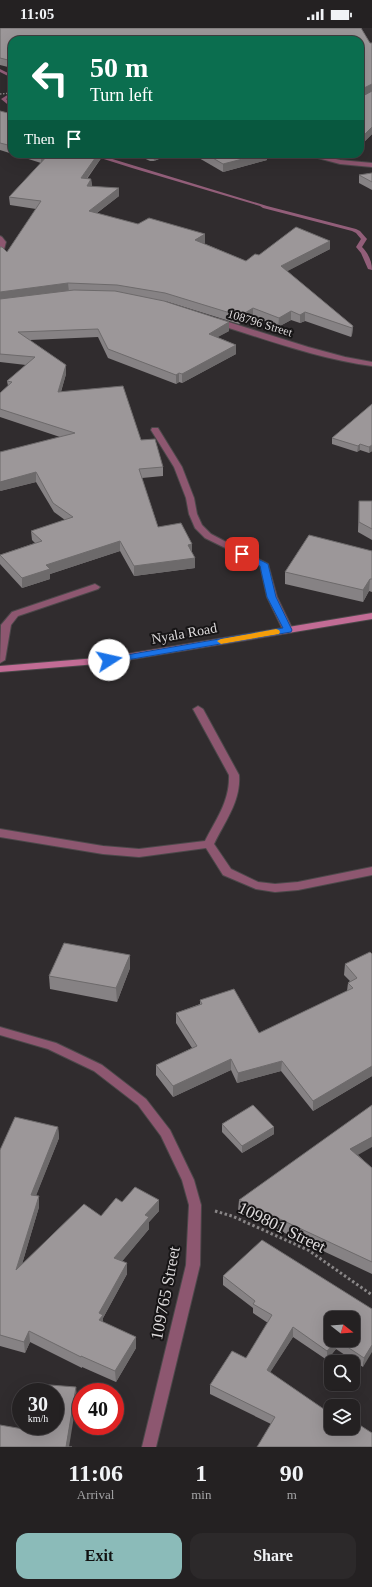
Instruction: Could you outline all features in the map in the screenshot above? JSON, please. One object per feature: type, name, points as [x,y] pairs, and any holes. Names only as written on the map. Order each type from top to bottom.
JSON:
[{"type":"street","points":[[323,158],[340,162],[372,165]]},
{"type":"street","points":[[0,238],[3,242],[0,253]]},
{"type":"street","name":"108796 Street","points":[[211,319],[262,337],[348,360],[372,364]]},
{"type":"street","points":[[154,430],[178,467],[198,526],[208,536],[264,564],[272,597],[288,630]]},
{"type":"street","points":[[0,660],[6,625],[15,614],[95,587]]},
{"type":"street","name":"Nyala Road","points":[[0,669],[109,660],[372,616]]},
{"type":"street","points":[[198,709],[234,775],[236,786],[228,808],[209,844]]},
{"type":"street","points":[[0,833],[103,850],[139,853],[209,844]]},
{"type":"street","points":[[209,844],[227,872],[242,880],[262,886],[275,888],[298,886],[372,871]]},
{"type":"street","name":"109765 Street","points":[[0,1031],[52,1046],[98,1068],[142,1102],[166,1133],[188,1180],[195,1204],[193,1265],[149,1447]]},
{"type":"path","name":"109801 Street","points":[[195,1204],[232,1216],[308,1250],[372,1295]]},
{"type":"building","points":[[0,28],[361,28],[370,43],[372,43],[372,84],[364,88],[364,36],[8,36],[8,60],[0,58]]},
{"type":"building","points":[[372,91],[372,127],[364,135],[364,95]]},
{"type":"building","points":[[0,111],[8,113],[8,145],[0,143]]},
{"type":"building","points":[[45,158],[95,158],[81,178],[91,179],[87,186],[119,188],[89,211],[138,224],[149,218],[205,234],[195,240],[246,261],[255,254],[259,255],[296,227],[330,241],[281,266],[353,326],[352,328],[305,312],[300,315],[291,311],[279,318],[253,308],[240,316],[165,293],[117,285],[68,283],[0,292],[0,247],[7,252],[41,201],[9,197]]},
{"type":"building","points":[[213,158],[246,158],[223,164]]},
{"type":"building","points":[[372,173],[372,182],[359,175]]},
{"type":"building","points":[[74,290],[115,291],[164,301],[229,322],[209,334],[236,345],[182,374],[179,373],[176,375],[108,349],[98,329],[18,332],[66,365],[58,392],[123,386],[141,440],[155,439],[163,467],[139,469],[158,527],[181,523],[192,544],[188,545],[195,558],[134,566],[120,541],[46,565],[50,569],[22,578],[0,555],[42,541],[31,531],[73,517],[53,503],[36,472],[0,482],[0,452],[75,433],[0,409],[0,393],[12,382],[7,381],[35,357],[0,354],[0,299]]},
{"type":"building","points":[[372,404],[372,445],[369,447],[360,444],[358,446],[332,438]]},
{"type":"building","points":[[359,501],[372,501],[372,529],[359,522]]},
{"type":"building","points":[[309,535],[372,551],[372,579],[370,579],[363,590],[285,572]]},
{"type":"building","points":[[64,943],[130,955],[116,988],[49,976]]},
{"type":"building","points":[[370,952],[372,954],[372,1066],[313,1101],[282,1061],[238,1073],[231,1059],[173,1086],[156,1065],[197,1046],[176,1013],[202,1004],[200,1000],[234,989],[259,1033],[353,988],[348,983],[357,978],[345,964]]},
{"type":"building","points":[[253,1105],[274,1127],[242,1146],[222,1124]]},
{"type":"building","points":[[372,1105],[372,1137],[350,1149],[372,1168],[372,1262],[239,1200]]},
{"type":"building","points":[[15,1117],[58,1127],[31,1195],[39,1196],[16,1270],[84,1204],[101,1216],[116,1198],[122,1202],[135,1187],[159,1200],[145,1215],[149,1217],[114,1258],[127,1263],[99,1313],[103,1315],[99,1320],[136,1337],[115,1371],[81,1357],[29,1331],[24,1342],[0,1335],[0,1150]]},
{"type":"building","points":[[262,1240],[372,1309],[372,1345],[364,1358],[348,1347],[360,1347],[360,1311],[324,1311],[324,1347],[331,1347],[327,1351],[293,1327],[267,1370],[324,1409],[324,1435],[360,1435],[360,1425],[372,1433],[372,1447],[257,1447],[275,1417],[210,1385],[232,1351],[246,1358],[272,1315],[253,1304],[255,1301],[223,1276]]},
{"type":"building","points":[[64,1386],[72,1387],[72,1411],[66,1447],[0,1447],[0,1425],[12,1427],[12,1435],[64,1435]]},
{"type":"waterway","points":[[0,70],[8,75]]},
{"type":"waterway","points":[[8,96],[3,99],[8,103]]},
{"type":"waterway","points":[[104,158],[265,207],[354,230],[364,239],[359,247],[364,252],[370,268],[372,268]]},
{"type":"slow traffic","points":[[221,641],[276,632]]},
{"type":"route","points":[[109,660],[288,630],[272,597],[264,564],[242,554]]}]
